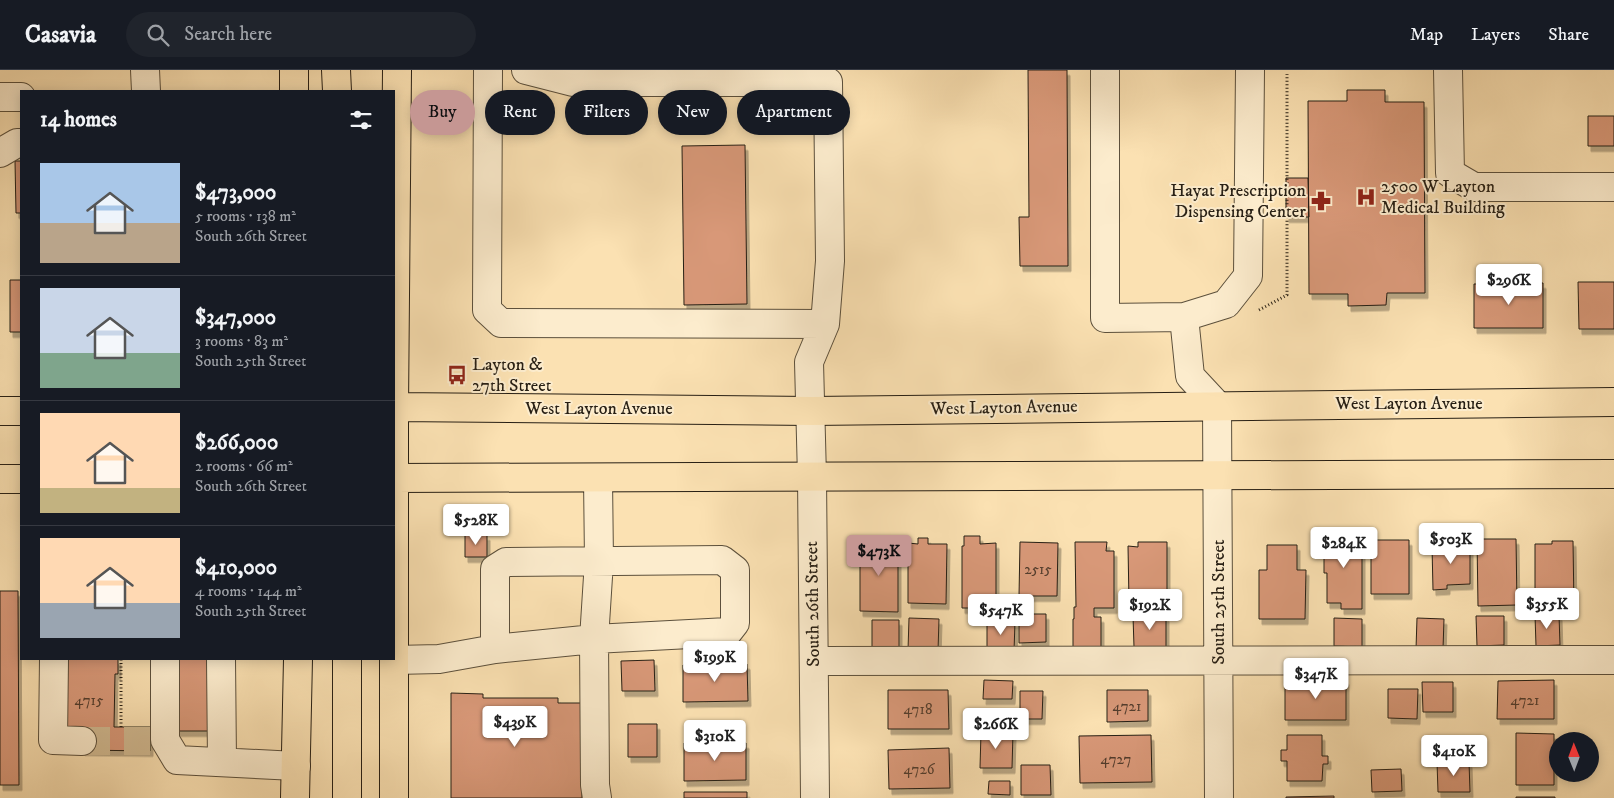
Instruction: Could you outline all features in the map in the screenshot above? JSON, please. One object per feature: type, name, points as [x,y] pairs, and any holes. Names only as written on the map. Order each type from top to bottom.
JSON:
[{"type":"main road","points":[[294,70],[294,90]]},
{"type":"main road","points":[[336,70],[337,90]]},
{"type":"main road","points":[[395,295],[397,70]]},
{"type":"main road","name":"West Layton Avenue","points":[[395,407],[811,411],[1614,402]]},
{"type":"main road","points":[[0,411],[20,411]]},
{"type":"main road","points":[[395,478],[1614,474]]},
{"type":"main road","points":[[0,479],[20,479]]},
{"type":"main road","points":[[295,798],[298,660]]},
{"type":"main road","points":[[346,660],[348,798]]},
{"type":"main road","points":[[394,798],[395,660]]},
{"type":"street","points":[[145,70],[146,90]]},
{"type":"street","points":[[488,70],[487,310],[501,323],[825,324]]},
{"type":"street","name":"South 26th Street","points":[[526,70],[573,82],[828,82],[830,261],[825,324],[809,362],[815,798]]},
{"type":"street","points":[[1104,70],[1105,318],[1184,317],[1226,304],[1248,276],[1250,70]]},
{"type":"street","points":[[1448,70],[1450,173],[1474,188],[1614,188]]},
{"type":"street","points":[[0,97],[20,97]]},
{"type":"street","points":[[0,153],[20,143]]},
{"type":"street","points":[[1184,317],[1190,376],[1217,405]]},
{"type":"street","name":"South 25th Street","points":[[1217,405],[1219,798]]},
{"type":"street","points":[[596,791],[594,638],[599,561],[598,478]]},
{"type":"street","points":[[395,660],[439,659],[495,649],[594,638],[728,632],[735,623],[735,570],[722,560],[506,562],[494,569],[495,649]]},
{"type":"street","points":[[54,660],[53,740],[82,741]]},
{"type":"street","points":[[165,660],[157,740],[177,760],[296,766]]},
{"type":"street","points":[[221,660],[222,762]]},
{"type":"street","points":[[814,661],[1614,660]]},
{"type":"path","points":[[121,660],[121,727]]},
{"type":"building","points":[[1028,70],[1067,70],[1068,266],[1020,266],[1019,217],[1029,217]]},
{"type":"building","name":"2500 W Layton Medical Building","points":[[1347,90],[1385,90],[1385,102],[1424,102],[1425,293],[1387,293],[1386,305],[1348,306],[1348,294],[1309,294],[1308,101],[1347,101]]},
{"type":"building","points":[[1588,116],[1614,116],[1614,146],[1588,146]]},
{"type":"building","points":[[745,145],[747,304],[684,305],[682,146]]},
{"type":"building","points":[[15,161],[20,161],[20,213],[16,213]]},
{"type":"building","points":[[1286,178],[1308,178],[1309,217],[1286,217]]},
{"type":"building","points":[[10,280],[20,280],[20,332],[10,332]]},
{"type":"building","points":[[1578,282],[1614,282],[1614,329],[1579,329]]},
{"type":"building","points":[[1543,283],[1543,328],[1474,328],[1474,284]]},
{"type":"building","points":[[1343,530],[1362,530],[1362,609],[1341,609],[1341,603],[1327,603],[1327,573],[1324,573],[1324,536],[1343,536]]},
{"type":"building","points":[[465,535],[487,535],[487,557],[465,557]]},
{"type":"building","points":[[964,536],[980,536],[980,544],[996,543],[996,608],[962,608],[962,546],[964,546]]},
{"type":"building","points":[[918,538],[928,538],[928,544],[947,544],[946,604],[908,603],[908,543],[918,544]]},
{"type":"building","points":[[1477,539],[1516,539],[1517,605],[1478,606]]},
{"type":"building","points":[[1371,540],[1409,540],[1409,594],[1371,594]]},
{"type":"building","points":[[860,541],[898,543],[898,612],[860,611]]},
{"type":"building","points":[[1445,541],[1463,541],[1463,545],[1470,545],[1470,584],[1447,585],[1447,589],[1433,590],[1432,546],[1445,546]]},
{"type":"building","points":[[1552,541],[1573,541],[1574,608],[1535,608],[1535,544],[1552,544]]},
{"type":"building","points":[[1020,542],[1058,543],[1057,596],[1019,596]]},
{"type":"building","points":[[1075,542],[1107,542],[1106,551],[1114,551],[1114,608],[1094,608],[1094,617],[1101,617],[1101,649],[1073,649],[1073,619],[1074,607],[1076,607]]},
{"type":"building","points":[[1138,542],[1167,542],[1167,602],[1129,602],[1128,546],[1138,547]]},
{"type":"building","points":[[1267,545],[1297,545],[1297,570],[1306,570],[1305,619],[1259,619],[1259,570],[1267,570]]},
{"type":"building","points":[[0,591],[18,591],[19,785],[0,785]]},
{"type":"building","points":[[1019,614],[1046,614],[1046,642],[1019,643]]},
{"type":"building","points":[[1535,615],[1559,615],[1560,645],[1536,646]]},
{"type":"building","points":[[1133,616],[1166,616],[1166,647],[1134,647]]},
{"type":"building","points":[[1476,616],[1504,616],[1504,645],[1477,646]]},
{"type":"building","points":[[909,618],[939,619],[938,651],[908,650]]},
{"type":"building","points":[[1334,618],[1362,619],[1362,647],[1334,646]]},
{"type":"building","points":[[1417,618],[1444,619],[1443,649],[1416,649]]},
{"type":"building","points":[[872,620],[899,620],[899,649],[872,649]]},
{"type":"building","points":[[987,622],[1015,622],[1014,651],[987,651]]},
{"type":"building","points":[[64,660],[118,660],[118,674],[115,674],[114,727],[150,727],[150,751],[82,750],[64,730]]},
{"type":"building","points":[[177,660],[209,660],[209,731],[176,731]]},
{"type":"building","points":[[654,660],[655,691],[622,691],[621,661]]},
{"type":"building","points":[[747,664],[748,701],[683,702],[683,665]]},
{"type":"building","points":[[1285,679],[1346,679],[1346,720],[1285,720]]},
{"type":"building","points":[[984,680],[1013,681],[1012,699],[983,699]]},
{"type":"building","points":[[1554,680],[1554,719],[1497,719],[1498,681]]},
{"type":"building","points":[[1422,682],[1453,682],[1453,712],[1423,712]]},
{"type":"building","points":[[1388,689],[1418,689],[1417,719],[1388,718]]},
{"type":"building","points":[[888,690],[948,690],[949,729],[888,729]]},
{"type":"building","points":[[1107,690],[1148,690],[1148,721],[1107,722]]},
{"type":"building","points":[[1020,691],[1043,691],[1042,719],[1020,719]]},
{"type":"building","points":[[451,693],[483,694],[483,698],[558,698],[558,703],[582,703],[582,798],[451,798]]},
{"type":"building","points":[[628,724],[657,724],[657,757],[628,757]]},
{"type":"building","points":[[981,733],[1013,733],[1012,768],[980,768]]},
{"type":"building","points":[[1516,733],[1549,734],[1549,782],[1554,782],[1554,785],[1516,785]]},
{"type":"building","points":[[1151,735],[1152,782],[1080,783],[1079,736]]},
{"type":"building","points":[[1287,735],[1322,735],[1322,756],[1328,756],[1328,764],[1323,764],[1322,781],[1287,781],[1287,761],[1281,761],[1281,750],[1287,750]]},
{"type":"building","points":[[684,743],[746,743],[746,780],[684,781]]},
{"type":"building","points":[[949,748],[950,788],[889,789],[888,750]]},
{"type":"building","points":[[1437,762],[1469,762],[1470,792],[1438,792]]},
{"type":"building","points":[[1021,765],[1050,765],[1051,795],[1021,795]]},
{"type":"building","points":[[1401,769],[1402,791],[1372,792],[1371,770]]},
{"type":"building","points":[[989,781],[1010,781],[1010,795],[988,794]]},
{"type":"building","points":[[684,792],[747,792],[747,798],[684,798]]},
{"type":"building","points":[[1334,796],[1334,798],[1286,798],[1286,797]]},
{"type":"building","points":[[1555,797],[1555,798],[1516,798]]},
{"type":"tunnel","points":[[82,741],[150,741]]},
{"type":"place","name":"2500 W Layton Medical Building","points":[[1366,197]]},
{"type":"place","name":"Hayat Prescription Dispensing Center","points":[[1321,201]]},
{"type":"place","name":"Layton & 27th Street","points":[[457,375]]}]
